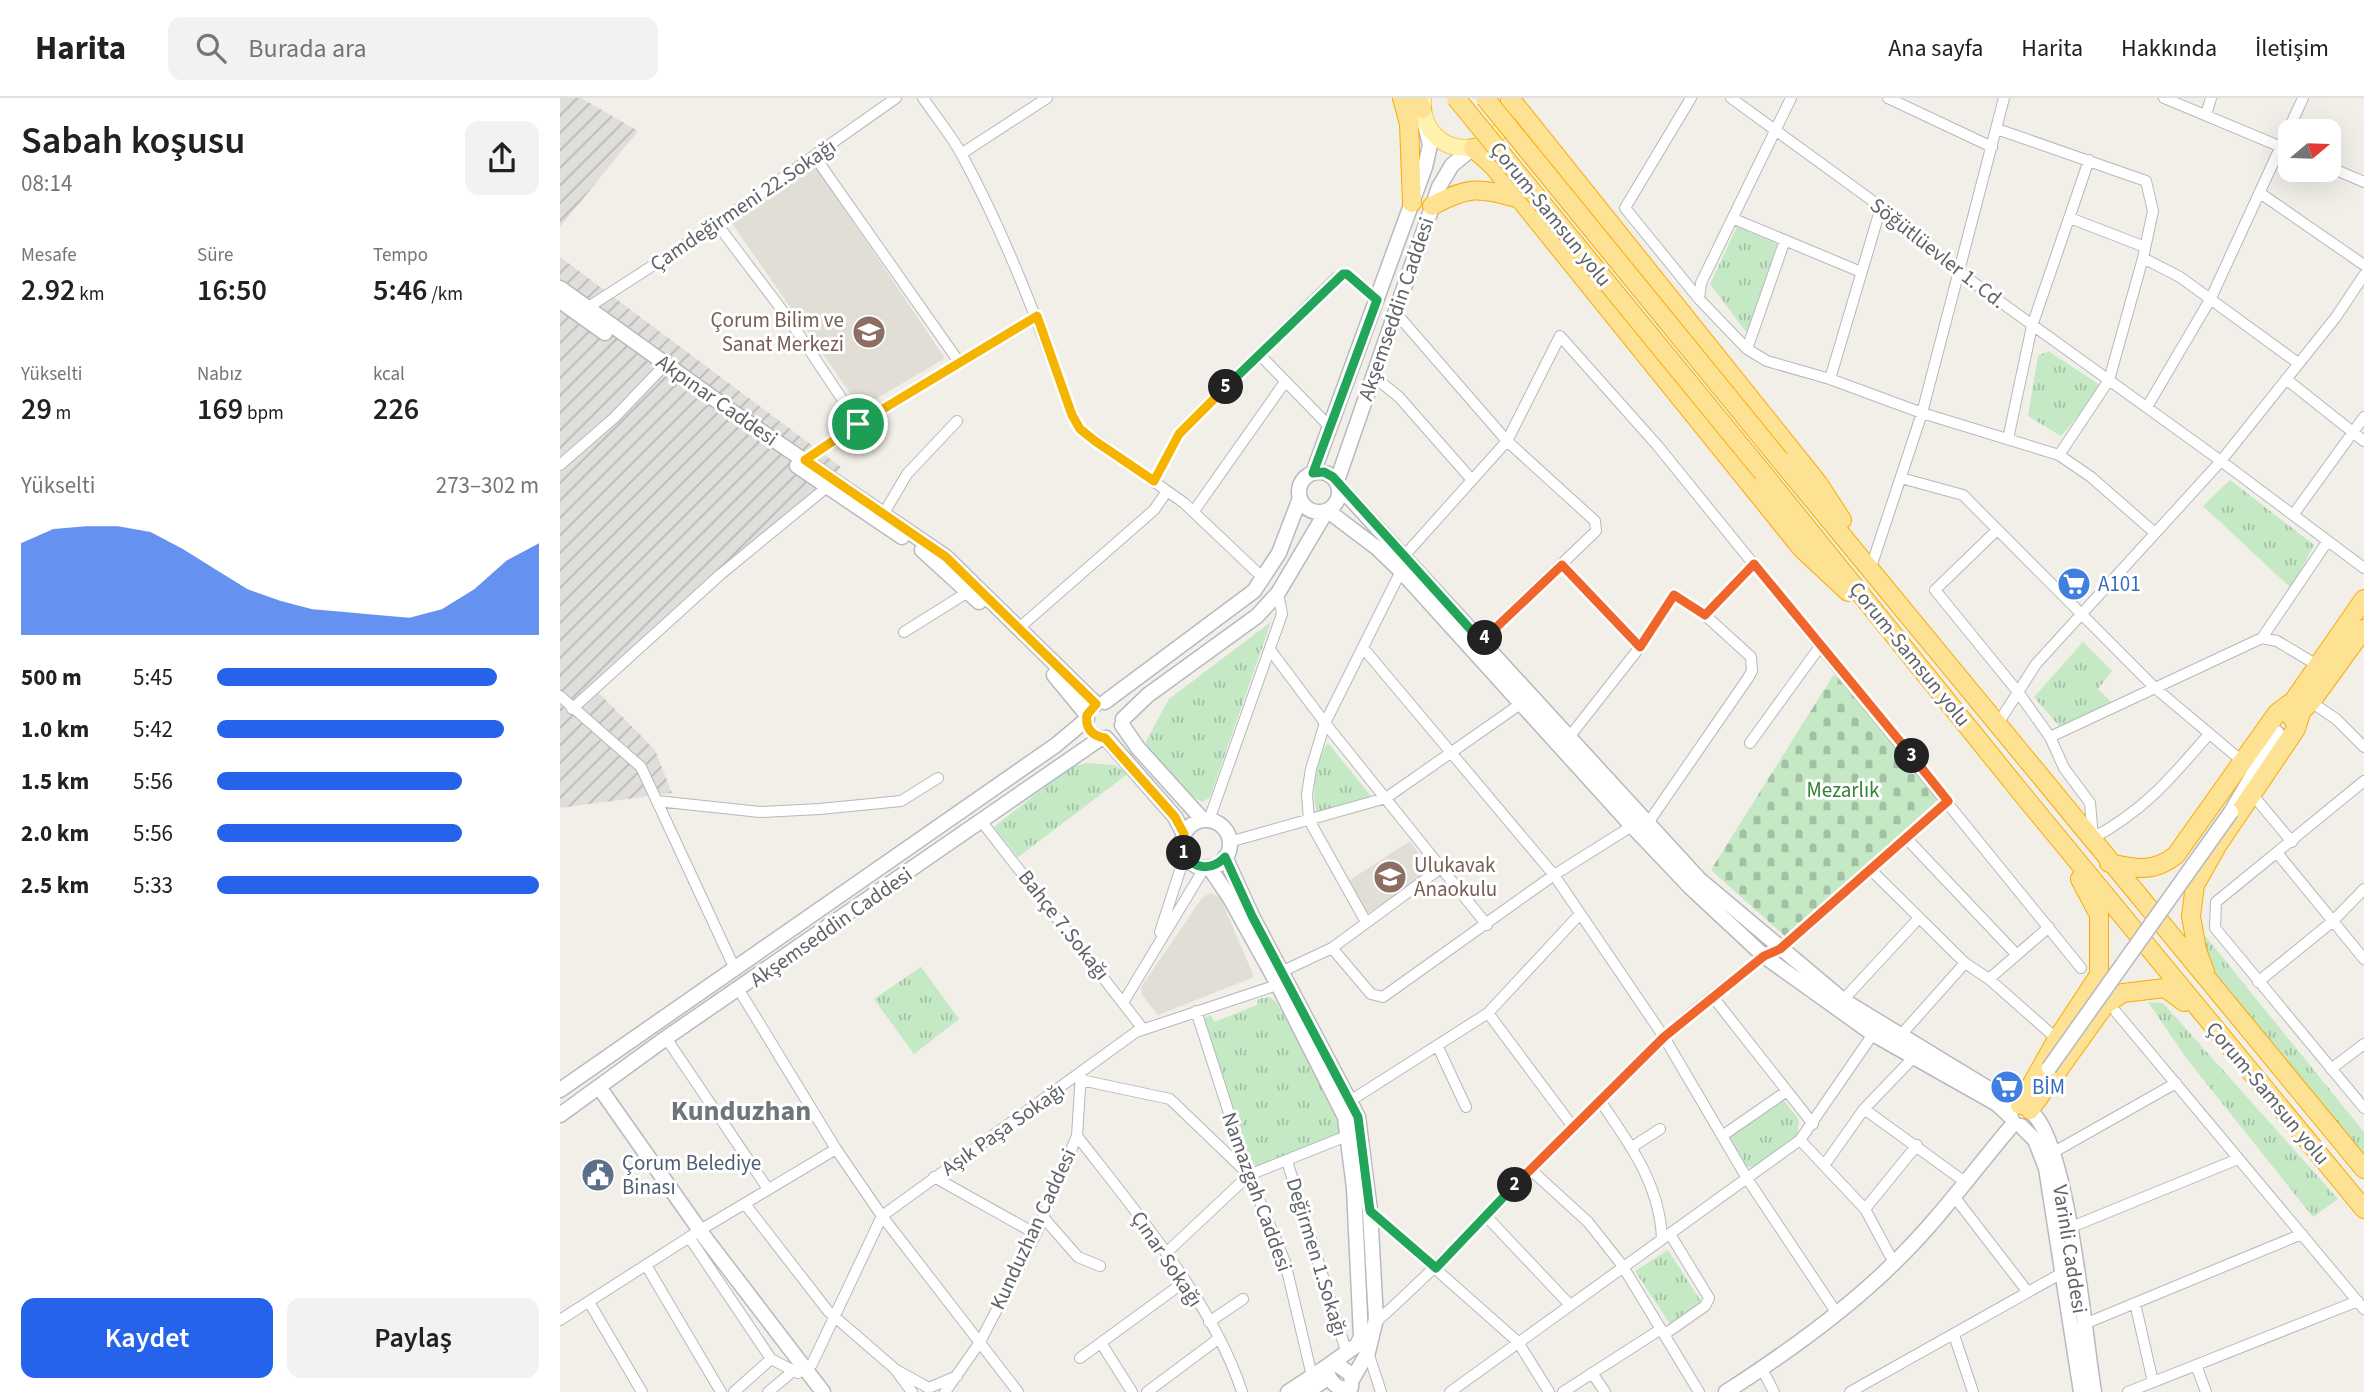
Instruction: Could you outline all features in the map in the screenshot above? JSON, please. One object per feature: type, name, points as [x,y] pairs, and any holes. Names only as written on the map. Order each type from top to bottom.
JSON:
[{"type":"highway","points":[[1402,98],[1410,136],[1412,203]]},
{"type":"highway","name":"Çorum-Samsun yolu","points":[[1456,98],[2210,1024],[2364,1209]]},
{"type":"highway","name":"Çorum-Samsun yolu","points":[[1485,98],[1997,726],[2093,838],[2109,863],[2364,1169]]},
{"type":"highway","points":[[1510,98],[1818,484],[1909,618]]},
{"type":"highway","points":[[1523,98],[1528,120]]},
{"type":"highway","points":[[1473,148],[1493,166],[1802,549],[1897,637]]},
{"type":"highway","points":[[1432,206],[1460,190],[1485,190],[1520,199]]},
{"type":"highway","points":[[2210,985],[2196,950],[2191,916],[2195,885],[2295,729],[2300,706],[2317,665],[2364,598]]},
{"type":"highway","points":[[2277,733],[2364,629]]},
{"type":"highway","points":[[2109,863],[2147,870],[2167,863],[2191,837],[2277,713],[2300,706]]},
{"type":"highway","points":[[2021,1113],[2057,1039],[2099,975],[2099,915],[2089,893],[2027,800]]},
{"type":"highway","points":[[2021,1113],[2105,1005],[2123,993],[2165,988],[2210,1024]]},
{"type":"main road","points":[[1421,102],[1434,135],[1459,148],[1473,148],[1497,135],[1505,124],[1510,98]]},
{"type":"street","name":"Çamdeğirmeni 22.Sokağı","points":[[587,308],[815,158],[896,98]]},
{"type":"street","points":[[923,98],[961,154],[1037,316],[1072,415],[1080,429],[1194,511],[1263,578]]},
{"type":"street","points":[[961,154],[1047,98]]},
{"type":"street","points":[[1691,98],[1625,208],[1699,299],[1747,349],[1767,361],[1830,379],[1923,413],[2059,455],[2091,477],[2155,533]]},
{"type":"street","name":"Söğütlüevler 1. Cd.","points":[[1731,98],[1881,207],[1959,272],[2364,568]]},
{"type":"street","points":[[1699,299],[1701,283],[1791,98]]},
{"type":"street","points":[[1888,98],[1992,148]]},
{"type":"street","points":[[1872,564],[1923,413],[2004,98]]},
{"type":"street","points":[[2164,98],[2278,145]]},
{"type":"street","points":[[2206,116],[2211,98]]},
{"type":"street","points":[[2296,119],[2303,98]]},
{"type":"street","name":"Akşemseddin Caddesi","points":[[1313,473],[1412,203],[1430,145],[1421,102]]},
{"type":"street","points":[[1997,129],[2146,181],[2153,211],[2109,380],[2059,455]]},
{"type":"street","name":"Akşemseddin Caddesi","points":[[1338,484],[1432,206],[1452,165],[1473,148]]},
{"type":"street","points":[[815,158],[959,362]]},
{"type":"street","points":[[2008,439],[2032,326],[2089,160]]},
{"type":"street","points":[[2147,407],[2211,298],[2260,193],[2278,164]]},
{"type":"street","points":[[2342,173],[2364,182]]},
{"type":"street","points":[[2260,193],[2364,265]]},
{"type":"street","points":[[1830,379],[1881,207]]},
{"type":"street","points":[[2070,218],[2144,252],[2298,363]]},
{"type":"street","points":[[1734,219],[1861,272]]},
{"type":"street","points":[[717,224],[788,318],[858,424]]},
{"type":"street","points":[[1747,349],[1785,240]]},
{"type":"street","points":[[1154,481],[1179,434],[1343,274],[1347,274],[1377,300]]},
{"type":"street","points":[[1997,726],[2036,664],[2221,461],[2336,317],[2364,275]]},
{"type":"street","name":"Akpınar Caddesi","points":[[560,288],[946,557],[1019,628],[1094,710]]},
{"type":"street","name":"Akpınar Caddesi","points":[[560,301],[926,553],[1094,710]]},
{"type":"street","points":[[1395,312],[1507,441],[1595,521],[1597,531],[1481,641]]},
{"type":"street","points":[[805,460],[858,424],[1037,316]]},
{"type":"street","points":[[1404,556],[1507,441],[1560,336],[1657,445],[2081,968]]},
{"type":"street","points":[[1259,354],[1329,426]]},
{"type":"street","points":[[560,465],[614,418],[659,371]]},
{"type":"street","points":[[1373,376],[1399,397],[1472,480]]},
{"type":"street","points":[[2286,379],[2364,442]]},
{"type":"street","points":[[1194,511],[1285,382]]},
{"type":"street","points":[[2293,515],[2364,417]]},
{"type":"street","points":[[884,513],[907,474],[957,421]]},
{"type":"street","points":[[1313,473],[1329,474],[1699,879],[1843,1000],[2021,1113],[1997,1104],[1912,1059],[1764,956],[1691,888],[1632,827],[1519,705],[1401,571],[1377,548],[1327,511],[1310,511],[1300,498],[1301,483],[1313,473]]},
{"type":"street","points":[[1901,478],[1962,495],[2154,687],[2242,761]]},
{"type":"street","points":[[1103,738],[1118,733],[1122,722],[1148,695],[1257,616],[1278,593],[1327,511],[1338,501],[1338,484]]},
{"type":"street","points":[[572,709],[721,574],[827,487]]},
{"type":"street","points":[[1019,628],[1154,510],[1167,491]]},
{"type":"street","name":"Akşemseddin Caddesi","points":[[560,1090],[1056,745],[1094,710],[1254,591],[1279,553],[1300,498]]},
{"type":"street","points":[[1996,531],[1935,590],[2018,692],[2050,737],[2064,768],[2090,803],[2093,838],[2130,817],[2156,794],[2209,734]]},
{"type":"street","points":[[2050,737],[2262,638],[2327,542]]},
{"type":"street","points":[[1705,615],[1754,564]]},
{"type":"street","points":[[1562,565],[1640,647]]},
{"type":"street","points":[[1366,922],[1309,820],[1307,794],[1311,769],[1325,723],[1401,571]]},
{"type":"street","points":[[904,632],[968,592]]},
{"type":"street","points":[[1184,834],[1189,827],[1206,820],[1282,614],[1278,593]]},
{"type":"street","points":[[1570,736],[1640,647],[1674,595],[1705,615],[1751,657],[1752,671],[1648,823]]},
{"type":"street","points":[[2262,638],[2277,640],[2317,665]]},
{"type":"street","points":[[1750,743],[1821,645]]},
{"type":"street","points":[[1364,649],[1554,876],[1664,1037],[1748,1180],[1836,1312]]},
{"type":"street","points":[[1270,651],[1487,925]]},
{"type":"street","points":[[560,696],[641,767],[734,967]]},
{"type":"street","points":[[1124,1001],[1207,867],[1225,857],[1230,842],[1223,827],[1206,820],[1138,748],[1115,705],[1094,710],[1092,733],[1103,738],[1175,817],[1184,834],[1185,855],[1155,950]]},
{"type":"street","points":[[1230,842],[1385,798],[1519,705]]},
{"type":"street","points":[[2300,706],[2336,719],[2364,747]]},
{"type":"street","points":[[1726,1392],[1762,1369],[1894,1263],[1965,1182],[2021,1113],[2049,1068],[2231,812],[2277,733]]},
{"type":"street","name":"Akşemseddin Caddesi","points":[[560,1115],[666,1038],[1103,738]]},
{"type":"street","points":[[657,801],[760,812],[820,808],[901,801],[938,778]]},
{"type":"street","points":[[2364,781],[2216,902],[2215,928],[2364,1108]]},
{"type":"street","points":[[2252,793],[2292,842]]},
{"type":"street","points":[[1376,1323],[1436,1268],[1530,1169],[1664,1037],[1764,956],[1780,949],[1948,801]]},
{"type":"street","name":"Bahçe 7.Sokağı","points":[[982,822],[1124,1001],[1143,1029]]},
{"type":"street","points":[[1332,948],[1371,994],[1383,997],[1554,876],[1632,827]]},
{"type":"street","points":[[1906,838],[2015,954]]},
{"type":"street","points":[[2278,854],[2364,959]]},
{"type":"street","points":[[1185,855],[1194,864],[1207,867],[1230,898],[1280,978],[1350,1101],[1362,1134],[1370,1211],[1376,1323],[1368,1352],[1352,1386],[1345,1389],[1335,1372]]},
{"type":"street","points":[[1225,857],[1335,1096],[1349,1135],[1362,1324],[1357,1345],[1335,1372],[1307,1392]]},
{"type":"street","name":"Aşık Paşa Sokağı","points":[[803,1368],[834,1314],[882,1216],[934,1177],[1081,1077],[1121,1041],[1143,1029],[1280,978],[1332,948],[1441,868]]},
{"type":"street","points":[[1871,870],[1965,963],[1989,979],[2057,1039]]},
{"type":"street","points":[[2258,982],[2333,921],[2364,889]]},
{"type":"street","points":[[1350,1101],[1488,1013],[1579,915]]},
{"type":"street","points":[[1843,1000],[1918,919]]},
{"type":"street","points":[[1989,979],[2049,927]]},
{"type":"street","points":[[1900,1036],[1965,963]]},
{"type":"street","points":[[739,990],[836,1149],[882,1216],[1018,1392]]},
{"type":"street","points":[[1713,997],[1813,1124]]},
{"type":"street","name":"Namazgah Caddesi","points":[[1196,1011],[1248,1175],[1285,1262],[1312,1376]]},
{"type":"street","points":[[2116,1012],[2361,1305],[2128,1392]]},
{"type":"street","points":[[1488,1013],[1573,1127]]},
{"type":"street","points":[[1450,1392],[1622,1265],[1748,1180],[1800,1140],[1873,1034]]},
{"type":"street","points":[[666,1038],[768,1189]]},
{"type":"street","points":[[2331,1069],[2364,1044]]},
{"type":"street","points":[[1438,1047],[1466,1107]]},
{"type":"street","points":[[1825,1164],[1864,1109],[1912,1059]]},
{"type":"street","points":[[1081,1077],[1170,1098],[1248,1175]]},
{"type":"street","name":"Kunduzhan Caddesi","points":[[944,1392],[980,1342],[1036,1234],[1077,1136],[1081,1077]]},
{"type":"street","points":[[2054,1152],[2176,1083]]},
{"type":"street","points":[[599,1087],[696,1233],[771,1359],[803,1368],[833,1392]]},
{"type":"street","points":[[1722,1136],[1787,1091]]},
{"type":"street","points":[[1563,1392],[1706,1306],[1710,1298],[1666,1237],[1650,1180],[1632,1147],[1600,1101]]},
{"type":"street","points":[[1864,1109],[1965,1182]]},
{"type":"street","name":"Varinli Caddesi","points":[[2021,1113],[2043,1125],[2054,1152],[2069,1228],[2094,1392]]},
{"type":"street","name":"Varinli Caddesi","points":[[2021,1113],[2046,1168],[2081,1392]]},
{"type":"street","points":[[1632,1147],[1660,1129]]},
{"type":"street","points":[[1166,1253],[1248,1175],[1349,1135]]},
{"type":"street","name":"Çınar Sokağı","points":[[1077,1136],[1166,1253],[1209,1322],[1242,1392]]},
{"type":"street","points":[[1800,1140],[1865,1209],[1894,1263]]},
{"type":"street","points":[[1865,1209],[1917,1145]]},
{"type":"street","points":[[560,1320],[696,1233],[836,1149]]},
{"type":"street","points":[[2069,1228],[2238,1159]]},
{"type":"street","name":"Değirmen 1.Sokağı","points":[[1287,1161],[1335,1372]]},
{"type":"street","points":[[1530,1169],[1588,1222],[1622,1265],[1699,1392]]},
{"type":"street","points":[[934,1177],[1036,1234]]},
{"type":"street","points":[[1953,1195],[2027,1292]]},
{"type":"street","points":[[745,1203],[828,1311],[895,1369],[928,1389],[957,1376]]},
{"type":"street","points":[[1370,1211],[1518,1342],[1549,1392]]},
{"type":"street","points":[[1485,1215],[1570,1306]]},
{"type":"street","points":[[1043,1217],[1078,1256],[1100,1266]]},
{"type":"street","points":[[696,1233],[712,1233],[803,1368],[823,1392]]},
{"type":"street","points":[[2082,1325],[2302,1234]]},
{"type":"street","points":[[646,1265],[721,1392]]},
{"type":"street","points":[[1850,1392],[2062,1273]]},
{"type":"street","points":[[1080,1358],[1184,1282]]},
{"type":"street","points":[[1209,1322],[1243,1298]]},
{"type":"street","points":[[589,1302],[642,1392]]},
{"type":"street","points":[[2134,1303],[2149,1386]]},
{"type":"street","points":[[1954,1335],[1973,1392]]},
{"type":"street","points":[[1147,1392],[1218,1339]]},
{"type":"street","points":[[1101,1343],[1132,1392]]},
{"type":"street","points":[[1368,1352],[1381,1392]]},
{"type":"street","points":[[734,1392],[771,1359]]},
{"type":"street","points":[[2196,1365],[2206,1392]]},
{"type":"street","points":[[768,1392],[803,1368]]},
{"type":"street","points":[[895,1369],[912,1392]]},
{"type":"street","points":[[1762,1369],[1774,1392]]},
{"type":"street","points":[[1288,1392],[1312,1376],[1349,1370],[1352,1386]]},
{"type":"street","points":[[1592,1373],[1605,1392]]},
{"type":"shaded area","points":[[560,98],[581,98],[638,131],[560,227]]},
{"type":"shaded area","points":[[815,166],[945,358],[866,405],[859,406],[731,222]]},
{"type":"shaded area","points":[[560,257],[841,467],[827,487],[595,689],[655,750],[672,793],[560,808]]},
{"type":"shaded area","name":"Ulukavak Anaokulu","points":[[1410,841],[1432,872],[1365,915],[1347,882]]},
{"type":"shaded area","points":[[1210,893],[1220,897],[1254,977],[1158,1015],[1142,995],[1141,987],[1202,898]]},
{"type":"green space","points":[[1737,227],[1777,244],[1747,333],[1710,284]]},
{"type":"green space","points":[[2048,351],[2103,387],[2061,436],[2028,416],[2038,356]]},
{"type":"green space","points":[[2230,480],[2314,545],[2291,588],[2203,506]]},
{"type":"green space","points":[[1271,622],[1210,797],[1203,802],[1186,792],[1169,776],[1146,741],[1169,699]]},
{"type":"green space","points":[[2083,642],[2112,671],[2098,689],[2113,704],[2060,727],[2034,697]]},
{"type":"green space","name":"Mezarlık","points":[[1834,674],[1941,797],[1786,937],[1711,870]]},
{"type":"green space","points":[[1328,743],[1370,795],[1369,798],[1317,814],[1315,777],[1320,758]]},
{"type":"green space","points":[[1087,763],[1114,765],[1129,773],[1018,857],[994,827],[1070,767]]},
{"type":"green space","points":[[2206,937],[2364,1132],[2364,1157],[2214,974],[2200,942]]},
{"type":"green space","points":[[921,967],[959,1019],[914,1054],[874,999]]},
{"type":"green space","points":[[1270,997],[1276,1002],[1334,1106],[1344,1133],[1252,1169],[1204,1027],[1205,1018],[1211,1015],[1214,1022],[1257,1005],[1258,999]]},
{"type":"green space","points":[[2148,1002],[2163,1003],[2338,1199],[2313,1217],[2187,1059]]},
{"type":"green space","points":[[1783,1099],[1799,1120],[1797,1136],[1754,1168],[1746,1166],[1729,1138]]},
{"type":"green space","points":[[1668,1250],[1702,1303],[1670,1324],[1635,1271]]},
{"type":"place","name":"Çorum Bilim ve Sanat Merkezi","points":[[869,332]]},
{"type":"place","name":"A101","points":[[2074,584]]},
{"type":"place","name":"Ulukavak Anaokulu","points":[[1390,877]]},
{"type":"place","name":"BİM","points":[[2007,1087]]},
{"type":"place","name":"Çorum Belediye Binası","points":[[598,1175]]},
{"type":"district","name":"Kunduzhan","points":[[741,1111]]},
{"type":"route","points":[[1347,274],[1377,300],[1313,473],[1324,472],[1333,477],[1481,641],[1562,565],[1640,647],[1674,595],[1705,615],[1754,564],[1948,801],[1780,949],[1764,956],[1664,1037],[1485,1215],[1436,1268],[1370,1211],[1358,1117],[1252,916],[1225,857],[1221,862],[1209,867],[1199,866],[1189,860],[1182,848],[1184,834],[1175,817],[1105,738],[1096,736],[1089,729],[1087,715],[1096,704],[946,557],[805,460],[858,424],[1037,316],[1066,401],[1080,429],[1154,481],[1179,434],[1336,278],[1347,274]]}]
